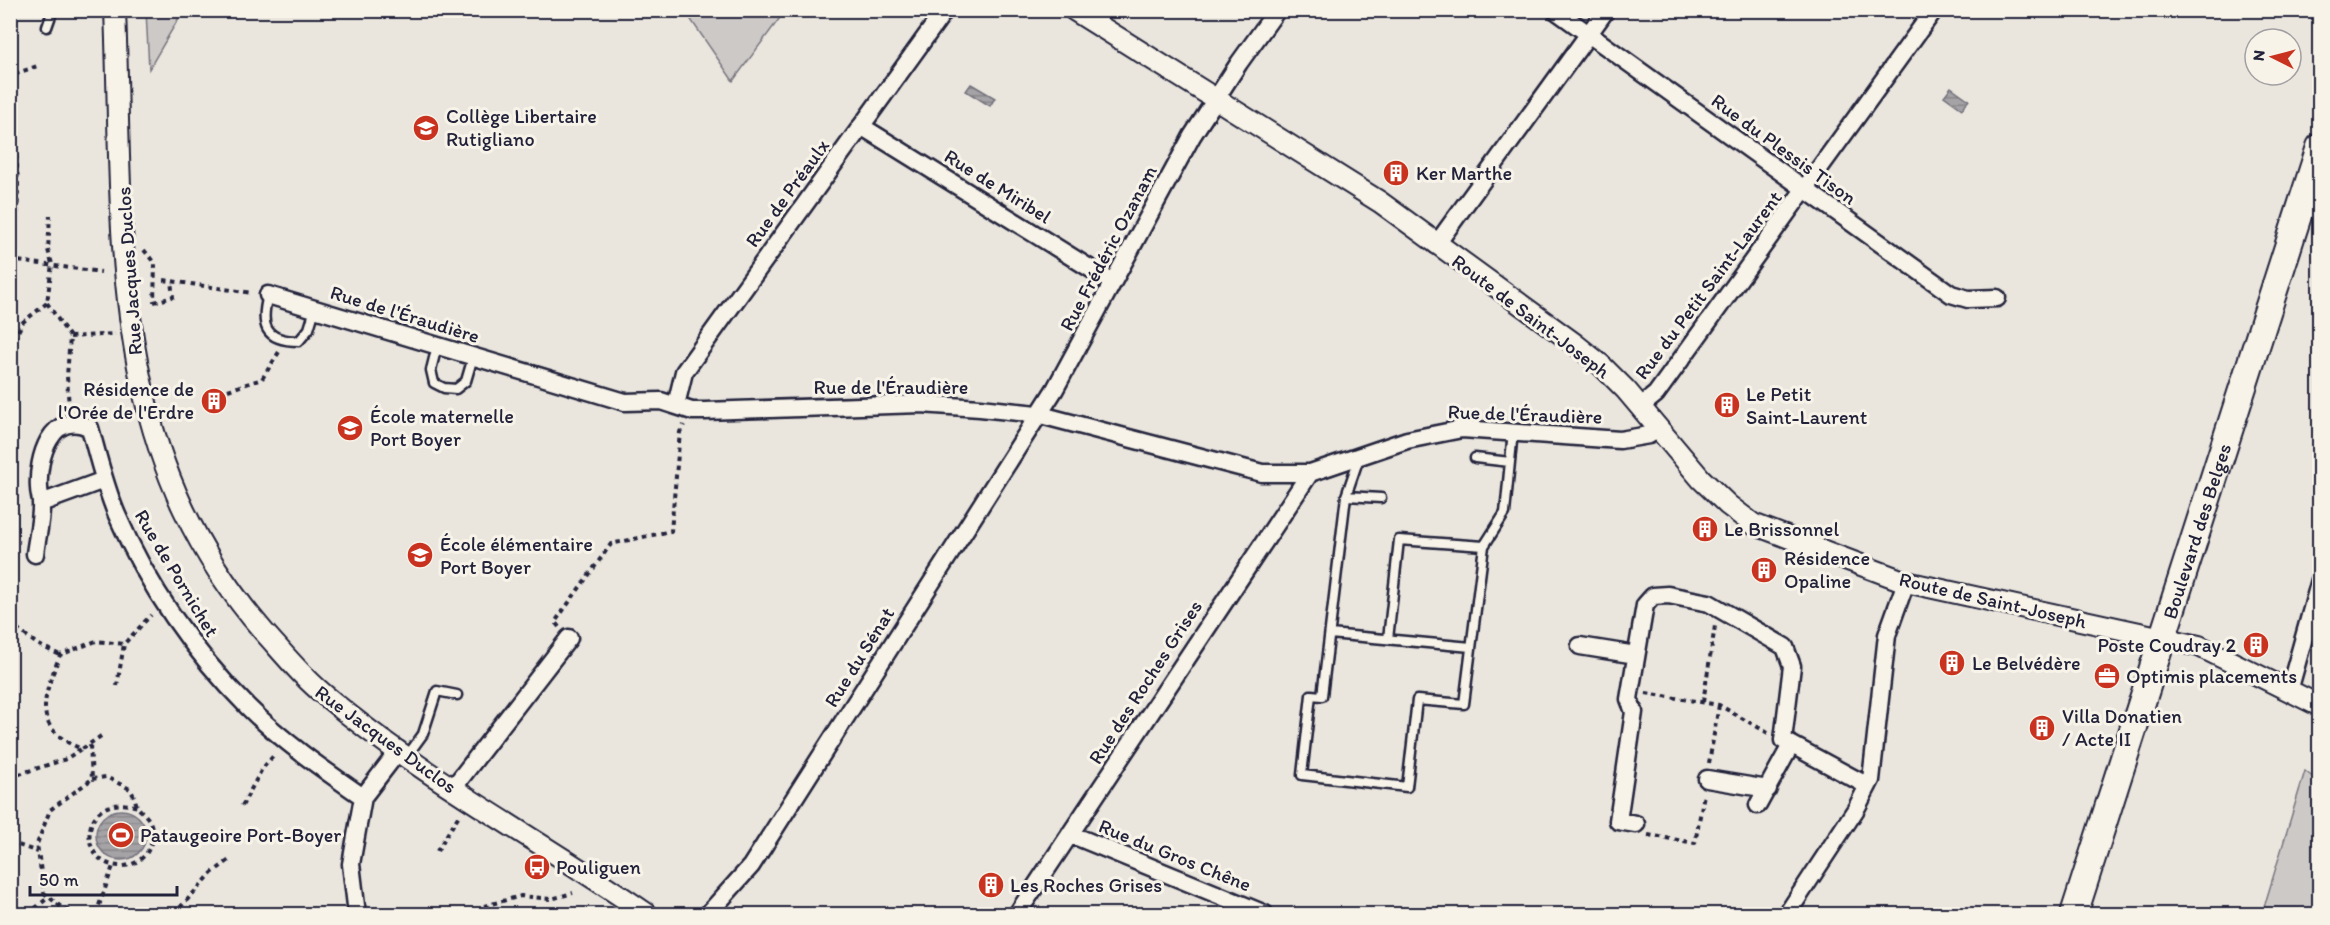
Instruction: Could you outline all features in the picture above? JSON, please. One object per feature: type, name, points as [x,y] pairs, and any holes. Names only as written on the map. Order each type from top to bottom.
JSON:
[{"type":"main road","name":"Boulevard des Belges","points":[[2074,915],[2319,147]]},
{"type":"street","name":"Rue Jacques Duclos","points":[[115,10],[128,311],[136,366],[162,461],[201,545],[238,602],[302,674],[326,697],[453,788],[647,915]]},
{"type":"street","name":"Rue de Préaulx","points":[[684,408],[684,372],[945,10]]},
{"type":"street","name":"Route de Saint-Joseph","points":[[1074,10],[1215,100],[1250,118],[1380,202],[1600,364],[1641,407],[1701,479],[1728,505],[1753,524],[1906,582],[2199,646],[2319,706]]},
{"type":"street","name":"Rue Frédéric Ozanam","points":[[1037,414],[1055,389],[1112,282],[1215,100],[1277,10]]},
{"type":"street","name":"Rue du Plessis Tison","points":[[1554,10],[1951,294],[1968,299],[1997,298]]},
{"type":"street","points":[[1436,245],[1606,10]]},
{"type":"street","name":"Rue du Petit Saint-Laurent","points":[[1641,407],[1656,394],[1934,10]]},
{"type":"street","name":"Rue de Miribel","points":[[861,126],[1112,282]]},
{"type":"street","name":"Rue de l'Éraudière","points":[[268,295],[625,402],[662,401],[684,408],[921,404],[1037,414],[1262,473],[1310,473],[1360,454],[1436,432],[1462,429],[1620,440],[1649,435],[1659,429]]},
{"type":"street","name":"Rue du Sénat","points":[[708,915],[751,866],[1037,414]]},
{"type":"street","points":[[35,554],[41,503],[38,487],[47,440],[59,427],[70,424]]},
{"type":"street","name":"Rue de Pornichet","points":[[70,424],[81,424],[90,428],[104,480],[131,545],[165,603],[198,650],[248,707],[325,771],[363,797]]},
{"type":"street","name":"Rue des Roches Grises","points":[[1017,915],[1310,473]]},
{"type":"street","points":[[41,503],[104,480]]},
{"type":"street","points":[[2289,691],[2319,580]]},
{"type":"street","points":[[1787,915],[1868,786],[1887,635],[1906,582]]},
{"type":"street","points":[[1636,824],[1618,821],[1634,712],[1629,699],[1645,605],[1653,596],[1668,595],[1709,603],[1785,648],[1792,666],[1787,742],[1768,789],[1758,806]]},
{"type":"street","points":[[453,788],[569,638]]},
{"type":"street","points":[[1580,646],[1636,655]]},
{"type":"street","points":[[1787,742],[1868,786]]},
{"type":"street","points":[[357,915],[351,864],[363,797],[403,753]]},
{"type":"street","points":[[1707,779],[1768,789]]},
{"type":"street","name":"Rue du Gros Chêne","points":[[1070,834],[1265,915]]},
{"type":"lane","points":[[47,27],[53,10]]},
{"type":"lane","points":[[268,295],[262,316],[269,332],[282,341],[299,341],[309,329],[315,309]]},
{"type":"lane","points":[[437,346],[431,370],[434,383],[444,388],[456,389],[466,381],[473,357]]},
{"type":"lane","points":[[1360,454],[1346,496],[1322,696],[1311,695],[1302,775],[1407,787],[1417,700],[1464,704],[1484,546],[1505,513],[1513,431]]},
{"type":"lane","points":[[1474,459],[1510,462]]},
{"type":"lane","points":[[1346,496],[1381,498]]},
{"type":"lane","points":[[1388,639],[1399,540],[1484,546]]},
{"type":"lane","points":[[1330,634],[1471,647]]},
{"type":"lane","points":[[403,753],[423,735],[437,691],[457,695]]},
{"type":"path","points":[[10,82],[18,73],[37,66]]},
{"type":"path","points":[[10,111],[14,121],[18,185],[13,261],[52,264],[101,272]]},
{"type":"path","points":[[50,216],[48,250],[52,264],[47,303],[70,337],[67,376],[70,424]]},
{"type":"path","points":[[139,241],[147,256],[155,264],[154,302],[173,297],[171,281]]},
{"type":"path","points":[[164,280],[235,289]]},
{"type":"path","points":[[10,347],[23,322],[47,303]]},
{"type":"path","points":[[70,337],[115,334]]},
{"type":"path","points":[[228,390],[262,379],[277,356],[282,341]]},
{"type":"path","points":[[569,638],[555,622],[611,544],[671,531],[684,408]]},
{"type":"path","points":[[117,686],[124,644],[142,623],[165,603]]},
{"type":"path","points":[[1703,702],[1718,608]]},
{"type":"path","points":[[10,623],[37,644],[60,655]]},
{"type":"path","points":[[82,749],[61,740],[46,721],[45,706],[49,682],[60,655],[96,641],[124,644]]},
{"type":"path","points":[[1631,691],[1719,705],[1787,742]]},
{"type":"path","points":[[1636,824],[1649,836],[1695,843],[1719,705]]},
{"type":"path","points":[[10,777],[66,759],[101,736]]},
{"type":"path","points":[[242,806],[262,769],[287,739]]},
{"type":"path","points":[[90,744],[92,779]]},
{"type":"path","points":[[77,915],[44,893],[37,844],[50,810],[92,779],[106,777],[130,789],[138,807],[148,818],[153,832],[151,847],[142,859],[129,866],[113,866],[99,859],[91,846],[89,830],[95,816],[107,806],[123,802],[138,807]]},
{"type":"path","points":[[437,851],[459,814]]},
{"type":"path","points":[[10,842],[38,852]]},
{"type":"path","points":[[174,915],[212,873],[232,858]]},
{"type":"path","points":[[96,915],[113,866]]},
{"type":"path","points":[[484,906],[521,896],[551,899],[573,893]]},
{"type":"path","points":[[28,915],[49,897]]},
{"type":"shaded area","points":[[146,11],[183,11],[149,69]]},
{"type":"shaded area","points":[[685,11],[785,11],[733,81]]},
{"type":"shaded area","points":[[971,84],[995,98],[990,106],[966,91]]},
{"type":"shaded area","points":[[1951,87],[1969,100],[1962,109],[1944,96]]},
{"type":"shaded area","points":[[2305,771],[2319,782],[2319,914],[2262,914]]},
{"type":"shaded area","name":"Pataugeoire Port-Boyer","points":[[121,810],[130,812],[141,821],[146,835],[144,844],[135,855],[121,860],[112,858],[101,849],[96,835],[98,826],[107,815]]},
{"type":"place","name":"Collège Libertaire Rutigliano","points":[[426,128]]},
{"type":"place","name":"Ker Marthe","points":[[1396,173]]},
{"type":"place","name":"Résidence de l'Orée de l'Erdre","points":[[214,401]]},
{"type":"place","name":"Le Petit Saint-Laurent","points":[[1727,405]]},
{"type":"place","name":"École maternelle Port Boyer","points":[[350,428]]},
{"type":"place","name":"Le Brissonnel","points":[[1705,529]]},
{"type":"place","name":"École élémentaire Port Boyer","points":[[420,555]]},
{"type":"place","name":"Résidence Opaline","points":[[1764,570]]},
{"type":"place","name":"Poste Coudray 2","points":[[2256,645]]},
{"type":"place","name":"Le Belvédère","points":[[1952,663]]},
{"type":"place","name":"Optimis placements","points":[[2107,676]]},
{"type":"place","name":"Villa Donatien / Acte II","points":[[2042,728]]},
{"type":"place","name":"Pataugeoire Port-Boyer","points":[[121,835]]},
{"type":"place","name":"Pouliguen","points":[[537,867]]},
{"type":"place","name":"Les Roches Grises","points":[[991,885]]}]
